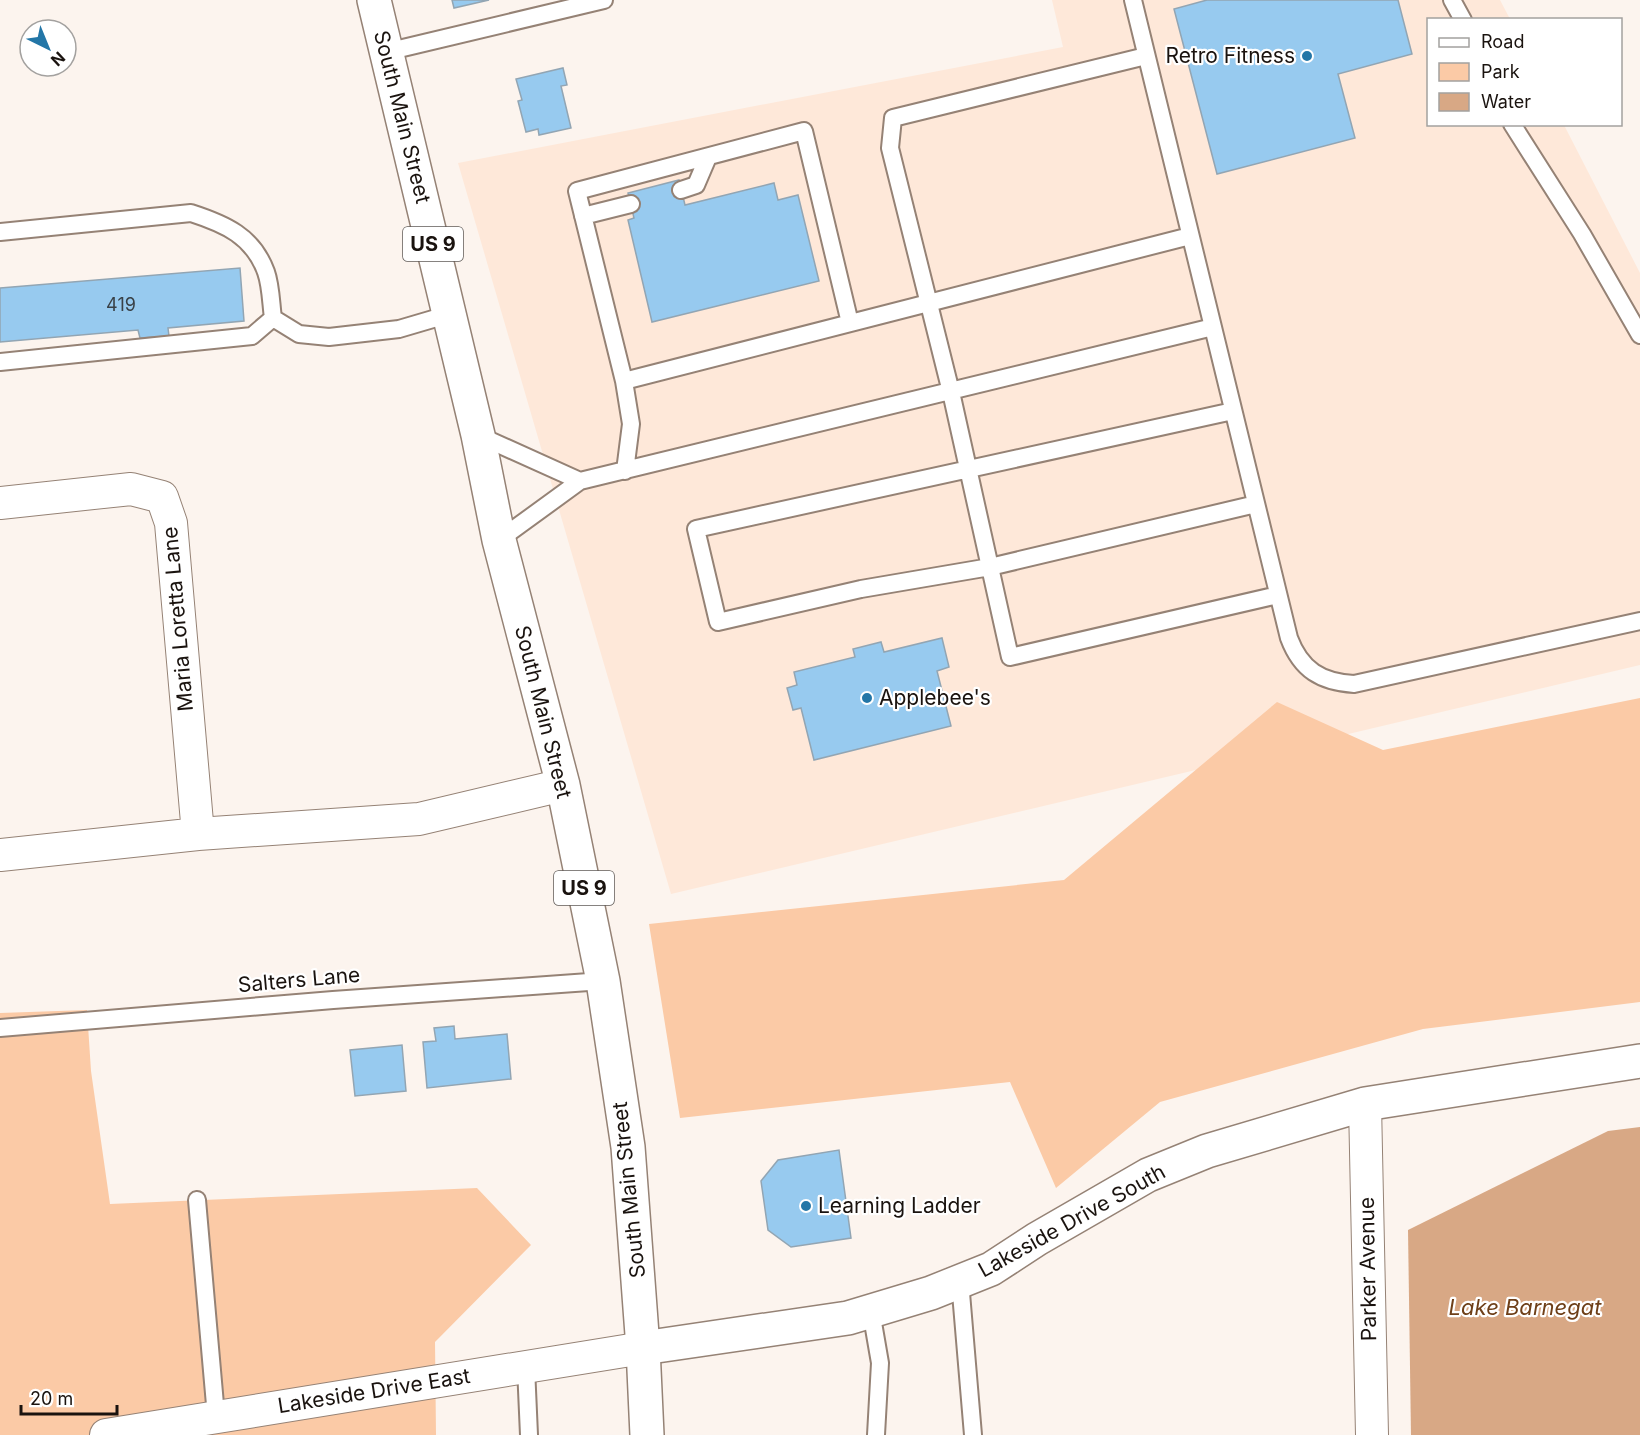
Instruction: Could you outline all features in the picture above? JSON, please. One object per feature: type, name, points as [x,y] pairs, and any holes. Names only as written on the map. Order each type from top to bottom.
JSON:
[{"type":"main road","name":"South Main Street","points":[[374,0],[450,314],[500,540],[563,784],[603,981],[628,1147],[647,1435]]},
{"type":"main road","name":"Lakeside Drive South","points":[[643,1348],[848,1318],[931,1293],[991,1269],[1037,1239],[1148,1175],[1207,1151],[1365,1104],[1640,1060]]},
{"type":"street","name":"Maria Loretta Lane","points":[[0,502],[131,489],[162,497],[171,523],[198,834]]},
{"type":"street","points":[[0,855],[198,834],[419,819],[563,784]]},
{"type":"street","name":"Parker Avenue","points":[[1365,1104],[1372,1435]]},
{"type":"street","name":"Lakeside Drive East","points":[[106,1435],[643,1348]]},
{"type":"lane","points":[[386,52],[604,0]]},
{"type":"lane","points":[[1133,0],[1278,595],[1295,654],[1314,673],[1335,683],[1354,684],[1640,621]]},
{"type":"lane","points":[[1452,0],[1461,18]]},
{"type":"lane","points":[[1146,56],[893,118],[890,148],[951,392],[1010,657],[1278,595]]},
{"type":"lane","points":[[1513,126],[1582,234],[1640,335]]},
{"type":"lane","points":[[625,471],[631,424],[624,381],[577,191],[804,131],[850,323]]},
{"type":"lane","points":[[681,190],[696,185],[708,157]]},
{"type":"lane","points":[[583,216],[631,204]]},
{"type":"lane","points":[[0,232],[191,213],[214,220],[240,235],[256,250],[266,274],[273,318],[283,327],[299,334],[329,337],[399,329],[450,314]]},
{"type":"lane","points":[[624,381],[1190,236]]},
{"type":"lane","points":[[0,362],[252,336],[273,318]]},
{"type":"lane","points":[[500,540],[580,481],[1213,327]]},
{"type":"lane","points":[[1233,411],[696,529],[717,622],[861,589],[990,567],[1256,504]]},
{"type":"lane","points":[[478,435],[580,481]]},
{"type":"lane","name":"Salters Lane","points":[[0,1028],[333,1000],[603,981]]},
{"type":"lane","points":[[196,1200],[216,1416]]},
{"type":"lane","points":[[960,1281],[973,1435]]},
{"type":"lane","points":[[871,1311],[880,1363],[876,1435]]},
{"type":"lane","points":[[526,1366],[530,1435]]},
{"type":"shaded area","points":[[1052,0],[1500,0],[1509,18],[1427,18],[1427,126],[1565,126],[1640,273],[1640,665],[671,894],[458,163],[1063,47]]},
{"type":"green space","points":[[1640,698],[1640,1002],[1423,1029],[1160,1102],[1056,1188],[1010,1082],[680,1118],[649,924],[1064,880],[1277,702],[1383,750]]},
{"type":"green space","points":[[87,1010],[91,1071],[110,1204],[477,1188],[531,1245],[435,1342],[436,1435],[0,1435],[0,1013]]},
{"type":"water","name":"Lake Barnegat","points":[[1640,1127],[1640,1435],[1411,1435],[1408,1230],[1608,1131]]},
{"type":"building","points":[[452,0],[489,0],[454,8]]},
{"type":"building","points":[[1207,0],[1398,0],[1412,54],[1338,74],[1355,138],[1217,174],[1174,9]]},
{"type":"building","points":[[563,68],[567,85],[561,86],[571,128],[539,135],[538,129],[526,132],[518,101],[522,100],[516,79]]},
{"type":"building","points":[[679,180],[685,205],[774,183],[778,200],[798,195],[819,281],[652,322],[628,220],[634,218],[628,193]]},
{"type":"building","points":[[240,268],[244,321],[168,328],[169,336],[140,338],[138,330],[0,342],[0,288]]},
{"type":"building","name":"Applebee's","points":[[942,638],[949,667],[937,671],[951,726],[814,760],[801,708],[793,710],[787,688],[797,685],[794,672],[855,657],[853,649],[881,642],[884,652]]},
{"type":"building","points":[[454,1026],[455,1039],[507,1034],[511,1079],[427,1088],[423,1042],[436,1041],[434,1028]]},
{"type":"building","points":[[402,1045],[406,1091],[355,1096],[350,1050]]},
{"type":"building","name":"Learning Ladder","points":[[839,1150],[851,1238],[791,1247],[768,1230],[761,1181],[778,1160]]},
{"type":"place","name":"Retro Fitness","points":[[1307,56]]},
{"type":"place","name":"Applebee's","points":[[867,698]]},
{"type":"place","name":"Learning Ladder","points":[[806,1206]]}]
